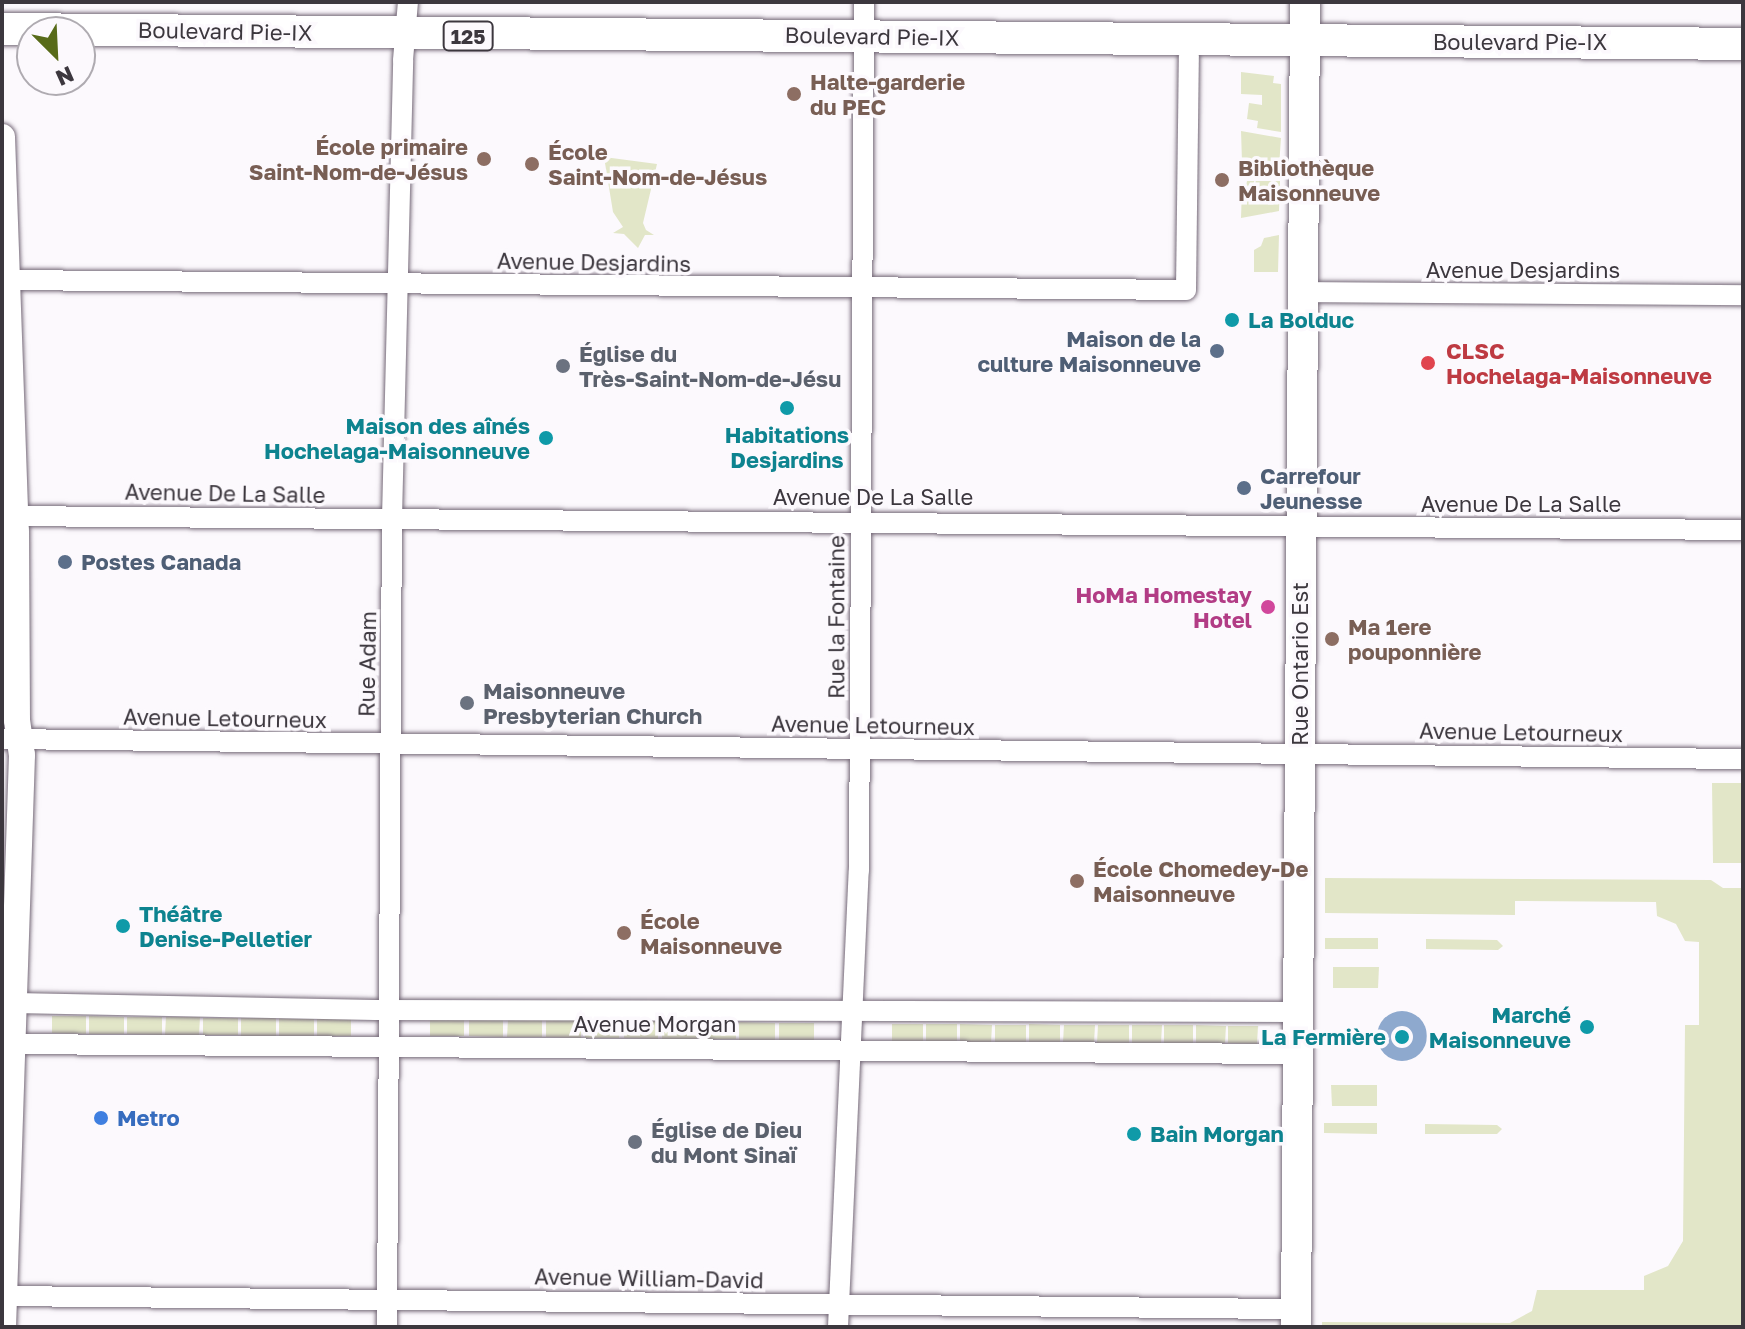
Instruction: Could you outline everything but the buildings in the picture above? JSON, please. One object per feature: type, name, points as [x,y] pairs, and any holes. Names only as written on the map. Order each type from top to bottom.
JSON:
[{"type":"main road","name":"Rue Ontario Est","points":[[1296,1318],[1305,2]]},
{"type":"main road","name":"Boulevard Pie-IX","points":[[2,29],[293,32],[404,42],[532,36],[1189,56],[1304,48],[1743,61]]},
{"type":"main road","name":"Boulevard Pie-IX","points":[[96,45],[404,42],[1304,48],[1743,44]]},
{"type":"street","name":"Rue Adam","points":[[387,1327],[392,518],[404,42],[408,2]]},
{"type":"street","name":"Rue la Fontaine","points":[[838,1327],[855,1012],[865,286],[864,2]]},
{"type":"street","name":"Avenue Desjardins","points":[[4,280],[662,288],[865,286],[1186,290],[1189,56]]},
{"type":"street","points":[[2,137],[14,1003],[3,1327]]},
{"type":"street","name":"Avenue Desjardins","points":[[1303,292],[1743,295]]},
{"type":"street","name":"Avenue De La Salle","points":[[8,516],[1743,530]]},
{"type":"street","name":"Avenue Letourneux","points":[[11,739],[1743,759]]},
{"type":"street","name":"Avenue Morgan","points":[[14,1003],[390,1010],[1298,1012]]},
{"type":"street","name":"Avenue Morgan","points":[[12,1044],[1298,1054]]},
{"type":"street","name":"Avenue William-David","points":[[3,1296],[840,1304],[1296,1318]]},
{"type":"green space","points":[[1241,72],[1274,76],[1273,83],[1281,84],[1281,132],[1257,128],[1258,121],[1247,119],[1249,103],[1262,105],[1262,95],[1241,94]]},
{"type":"green space","points":[[1241,131],[1281,138],[1279,167],[1247,166],[1247,162],[1242,162]]},
{"type":"green space","points":[[604,157],[657,164],[643,223],[646,230],[654,235],[645,235],[638,248],[624,234],[613,233],[623,227],[613,212]]},
{"type":"green space","points":[[1247,181],[1280,181],[1279,211],[1241,218],[1242,187],[1246,186]]},
{"type":"green space","points":[[1279,235],[1278,272],[1254,272],[1254,250],[1261,246],[1264,238]]},
{"type":"green space","points":[[1712,783],[1743,783],[1743,863],[1713,863]]},
{"type":"green space","points":[[1325,878],[1711,880],[1723,888],[1743,888],[1743,1327],[1322,1327],[1322,1322],[1510,1323],[1532,1311],[1537,1290],[1644,1290],[1644,1276],[1668,1266],[1683,1241],[1685,1025],[1699,1025],[1699,942],[1685,941],[1676,924],[1657,916],[1656,902],[1515,901],[1515,915],[1325,913]]},
{"type":"green space","points":[[1325,938],[1378,938],[1378,949],[1325,949]]},
{"type":"green space","points":[[1426,939],[1497,940],[1503,946],[1498,950],[1426,949]]},
{"type":"green space","points":[[1333,967],[1379,967],[1378,988],[1333,988]]},
{"type":"green space","points":[[52,1016],[86,1016],[86,1034],[52,1033]]},
{"type":"green space","points":[[89,1016],[124,1017],[124,1034],[89,1034]]},
{"type":"green space","points":[[127,1017],[162,1017],[162,1035],[127,1034]]},
{"type":"green space","points":[[166,1017],[200,1017],[199,1035],[165,1035]]},
{"type":"green space","points":[[203,1018],[238,1018],[238,1035],[203,1035]]},
{"type":"green space","points":[[241,1018],[276,1018],[276,1036],[241,1036]]},
{"type":"green space","points":[[279,1018],[314,1019],[314,1036],[279,1036]]},
{"type":"green space","points":[[317,1019],[351,1019],[351,1036],[317,1036]]},
{"type":"green space","points":[[430,1019],[464,1019],[464,1036],[430,1036]]},
{"type":"green space","points":[[469,1019],[503,1019],[503,1037],[469,1036]]},
{"type":"green space","points":[[508,1020],[542,1020],[542,1037],[507,1037]]},
{"type":"green space","points":[[546,1020],[581,1020],[581,1038],[546,1037]]},
{"type":"green space","points":[[585,1020],[620,1021],[619,1038],[585,1038]]},
{"type":"green space","points":[[624,1021],[658,1021],[658,1039],[624,1038]]},
{"type":"green space","points":[[662,1021],[697,1021],[697,1039],[662,1039]]},
{"type":"green space","points":[[701,1022],[736,1022],[736,1039],[701,1039]]},
{"type":"green space","points":[[739,1022],[775,1023],[775,1040],[739,1040]]},
{"type":"green space","points":[[779,1023],[814,1023],[814,1040],[779,1040]]},
{"type":"green space","points":[[892,1024],[923,1024],[923,1042],[892,1041]]},
{"type":"green space","points":[[926,1024],[957,1024],[957,1042],[926,1042]]},
{"type":"green space","points":[[960,1024],[992,1025],[991,1043],[960,1042]]},
{"type":"green space","points":[[1029,1024],[1060,1025],[1060,1043],[1029,1042]]},
{"type":"green space","points":[[995,1025],[1026,1025],[1026,1042],[995,1042]]},
{"type":"green space","points":[[1064,1025],[1095,1025],[1094,1043],[1063,1042]]},
{"type":"green space","points":[[1098,1025],[1129,1025],[1129,1043],[1097,1043]]},
{"type":"green space","points":[[1132,1025],[1162,1025],[1161,1043],[1132,1043]]},
{"type":"green space","points":[[1164,1025],[1193,1025],[1193,1043],[1164,1043]]},
{"type":"green space","points":[[1196,1025],[1226,1026],[1225,1043],[1196,1043]]},
{"type":"green space","points":[[1228,1026],[1258,1026],[1257,1044],[1228,1043]]},
{"type":"green space","points":[[1331,1085],[1377,1085],[1377,1106],[1332,1106]]},
{"type":"green space","points":[[1324,1123],[1377,1123],[1377,1134],[1324,1133]]},
{"type":"green space","points":[[1425,1124],[1497,1125],[1502,1129],[1497,1134],[1425,1134]]},
{"type":"water","points":[[1402,1011],[1419,1019],[1427,1036],[1419,1053],[1402,1061],[1385,1053],[1377,1036],[1385,1019]]},
{"type":"place","name":"Halte-garderie du PEC","points":[[794,94]]},
{"type":"place","name":"École primaire Saint-Nom-de-Jésus","points":[[484,159]]},
{"type":"place","name":"École Saint-Nom-de-Jésus","points":[[532,164]]},
{"type":"place","name":"Bibliothèque Maisonneuve","points":[[1222,180]]},
{"type":"place","name":"La Bolduc","points":[[1232,320]]},
{"type":"place","name":"Maison de la culture Maisonneuve","points":[[1217,351]]},
{"type":"place","name":"CLSC Hochelaga-Maisonneuve","points":[[1428,363]]},
{"type":"place","name":"Église du Très-Saint-Nom-de-Jésu","points":[[563,366]]},
{"type":"place","name":"Habitations Desjardins","points":[[787,408]]},
{"type":"place","name":"Maison des aînés Hochelaga-Maisonneuve","points":[[546,438]]},
{"type":"place","name":"Carrefour Jeunesse","points":[[1244,488]]},
{"type":"place","name":"Postes Canada","points":[[65,562]]},
{"type":"place","name":"HoMa Homestay Hotel","points":[[1268,607]]},
{"type":"place","name":"Ma 1ere pouponnière","points":[[1332,639]]},
{"type":"place","name":"Maisonneuve Presbyterian Church","points":[[467,703]]},
{"type":"place","name":"École Chomedey-De Maisonneuve","points":[[1077,881]]},
{"type":"place","name":"Théâtre Denise-Pelletier","points":[[123,926]]},
{"type":"place","name":"École Maisonneuve","points":[[624,933]]},
{"type":"place","name":"Marché Maisonneuve","points":[[1587,1027]]},
{"type":"place","name":"La Fermière","points":[[1402,1037]]},
{"type":"place","name":"Metro","points":[[101,1118]]},
{"type":"place","name":"Bain Morgan","points":[[1134,1134]]},
{"type":"place","name":"Église de Dieu du Mont Sinaï","points":[[635,1142]]}]
